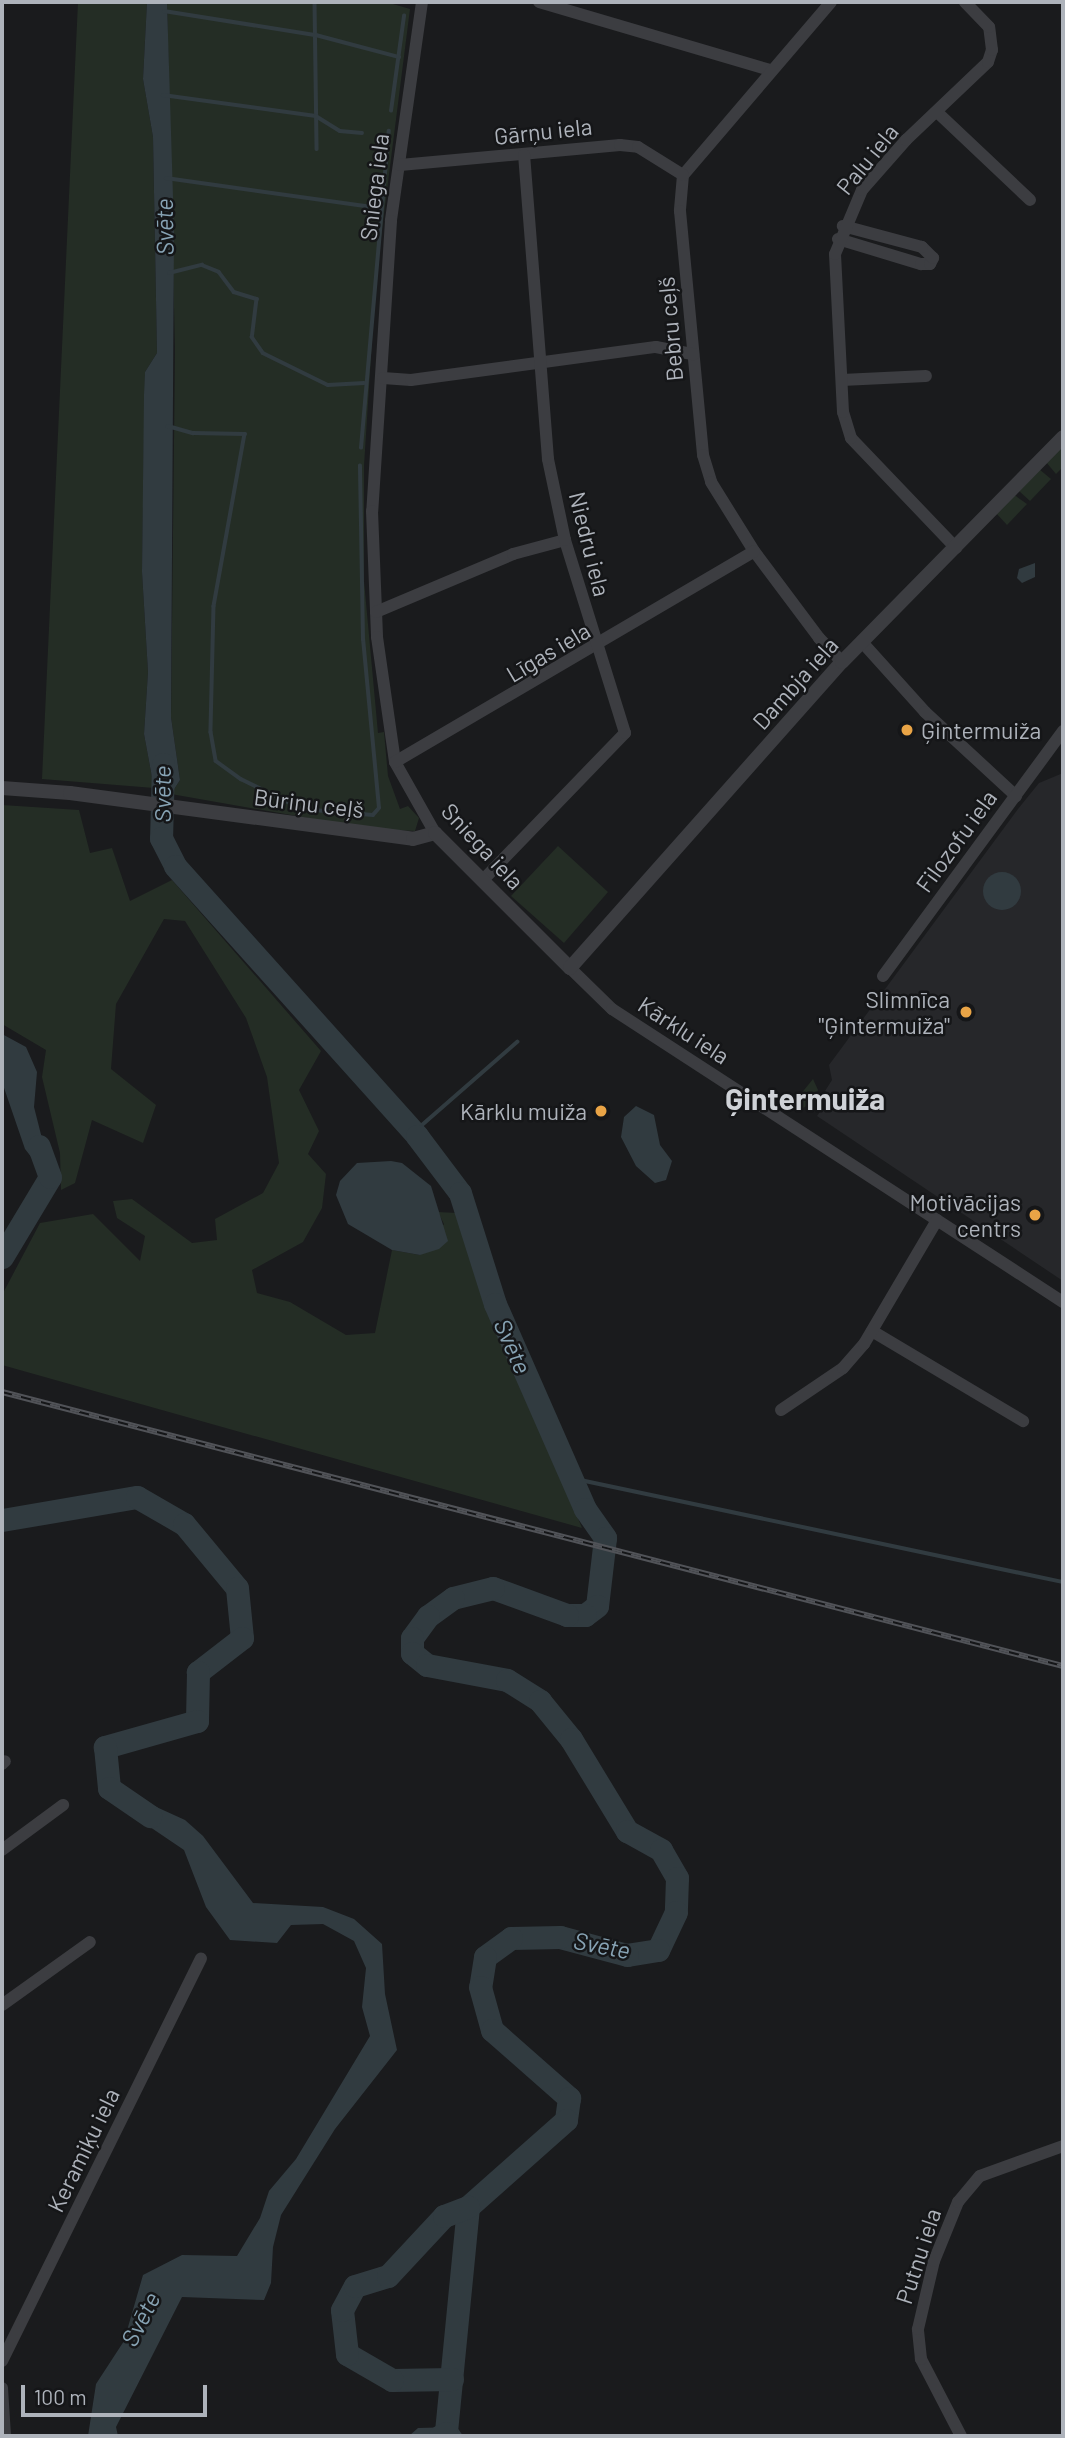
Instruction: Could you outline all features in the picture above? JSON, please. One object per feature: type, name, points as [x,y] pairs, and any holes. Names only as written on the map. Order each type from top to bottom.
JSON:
[{"type":"street","name":"Sniega iela","points":[[422,2],[387,276],[383,378],[372,511],[376,612],[395,762],[435,833],[570,968]]},
{"type":"street","points":[[539,2],[770,70]]},
{"type":"street","points":[[683,175],[770,70],[831,2]]},
{"type":"street","name":"Palu iela","points":[[956,548],[851,438],[843,412],[835,254],[841,232],[862,190],[988,61],[992,50],[989,27],[965,2]]},
{"type":"street","points":[[937,111],[1030,200]]},
{"type":"street","name":"Gārņu iela","points":[[400,165],[620,145],[638,147],[683,175]]},
{"type":"street","name":"Niedru iela","points":[[482,881],[625,733],[596,648],[565,540],[548,459],[524,155]]},
{"type":"street","name":"Bebru ceļš","points":[[683,175],[680,211],[706,468],[717,495],[754,551],[818,638],[842,662]]},
{"type":"street","points":[[841,232],[922,247],[933,258],[930,264],[920,264],[841,232]]},
{"type":"street","points":[[383,378],[411,380],[656,347],[693,354]]},
{"type":"street","points":[[842,380],[926,376]]},
{"type":"street","name":"Dambja iela","points":[[570,968],[842,662],[1063,437]]},
{"type":"street","points":[[376,612],[513,554],[565,540]]},
{"type":"street","name":"Līgas iela","points":[[395,762],[596,648],[754,551]]},
{"type":"street","points":[[862,642],[925,712],[1016,796]]},
{"type":"street","name":"Filozofu iela","points":[[883,976],[1063,731]]},
{"type":"street","name":"Būriņu ceļš","points":[[2,788],[176,807],[413,839],[435,833]]},
{"type":"street","name":"Kārklu iela","points":[[570,968],[612,1009],[1063,1302]]},
{"type":"street","points":[[781,1410],[843,1368],[872,1331],[937,1220]]},
{"type":"street","points":[[872,1331],[1023,1421]]},
{"type":"street","points":[[2,1850],[63,1805]]},
{"type":"street","points":[[2,2005],[90,1942]]},
{"type":"street","name":"Keramiķu iela","points":[[2,2361],[201,1958]]},
{"type":"street","name":"Putnu iela","points":[[961,2436],[921,2359],[918,2329],[933,2261],[958,2202],[980,2176],[1063,2146]]},
{"type":"street","points":[[2,2388],[5,2436]]},
{"type":"shaded area","points":[[78,2],[147,2],[143,79],[153,137],[157,353],[145,372],[142,572],[148,672],[144,734],[154,788],[42,779]]},
{"type":"shaded area","points":[[167,2],[386,2],[410,9],[376,277],[364,466],[364,581],[378,733],[384,732],[388,776],[400,809],[408,806],[419,818],[415,831],[371,829],[171,794],[180,780],[171,717],[175,350]]},
{"type":"shaded area","points":[[1063,443],[1063,467],[1056,474],[1046,462]]},
{"type":"shaded area","points":[[1039,469],[1051,479],[1030,501],[1019,491]]},
{"type":"shaded area","points":[[1013,494],[1027,504],[1007,525],[996,513]]},
{"type":"shaded area","name":"Slimnīca \"Ģintermuiža\"","points":[[1063,773],[1063,1281],[817,1116],[831,1096],[825,1091],[832,1080],[829,1065],[1018,809],[1039,783]]},
{"type":"shaded area","points":[[2,805],[79,810],[90,853],[112,848],[130,901],[172,880],[321,1051],[299,1090],[319,1131],[308,1154],[326,1174],[322,1208],[303,1242],[252,1270],[257,1293],[290,1302],[346,1335],[375,1333],[392,1250],[420,1255],[444,1224],[438,1212],[457,1213],[472,1260],[582,1528],[2,1365],[2,1295],[40,1223],[93,1214],[140,1261],[145,1236],[117,1218],[113,1201],[132,1199],[192,1243],[217,1240],[215,1219],[263,1193],[279,1163],[267,1077],[246,1018],[185,921],[164,919],[116,1004],[111,1069],[156,1105],[143,1143],[92,1120],[75,1183],[61,1190],[60,1153],[42,1077],[46,1050],[2,1024]]},
{"type":"shaded area","points":[[558,846],[608,892],[564,943],[511,896]]},
{"type":"shaded area","points":[[813,1079],[818,1090],[813,1102],[803,1108],[791,1106]]},
{"type":"water","points":[[147,2],[167,2],[174,230],[171,717],[180,780],[171,794],[154,788],[144,734],[148,672],[142,572],[144,395],[145,372],[157,353],[153,137],[143,79]]},
{"type":"water","points":[[1035,563],[1035,577],[1022,583],[1017,578],[1019,569]]},
{"type":"water","points":[[1002,872],[1015,878],[1021,891],[1015,904],[1002,910],[989,904],[983,891],[989,878]]},
{"type":"water","points":[[2,1034],[26,1047],[37,1072],[34,1107],[50,1170],[47,1177],[25,1149],[2,1082]]},
{"type":"water","points":[[636,1106],[654,1115],[660,1145],[672,1161],[666,1180],[655,1183],[636,1166],[621,1137],[624,1117]]},
{"type":"water","points":[[357,1163],[402,1163],[431,1186],[448,1241],[439,1249],[420,1255],[392,1250],[348,1224],[336,1195],[340,1181]]},
{"type":"water","points":[[130,1795],[185,1820],[203,1836],[253,1903],[323,1907],[354,1919],[382,1944],[385,1994],[397,2050],[335,2129],[281,2215],[273,2247],[271,2283],[264,2300],[182,2297],[116,2427],[118,2436],[88,2436],[96,2384],[124,2341],[143,2275],[182,2255],[237,2256],[260,2218],[269,2191],[296,2159],[370,2036],[362,2007],[366,1968],[354,1941],[323,1924],[291,1925],[277,1943],[230,1940],[206,1907],[184,1850],[119,1806]]},
{"type":"water","points":[[457,2427],[463,2436],[409,2436],[418,2428]]},
{"type":"waterway","points":[[315,2],[317,149]]},
{"type":"waterway","points":[[164,11],[316,35],[399,57]]},
{"type":"waterway","points":[[391,111],[404,16]]},
{"type":"waterway","points":[[163,95],[316,116],[340,131],[362,133]]},
{"type":"waterway","points":[[361,448],[389,131]]},
{"type":"waterway","points":[[166,178],[379,208]]},
{"type":"waterway","points":[[169,273],[202,265],[219,272],[234,292],[257,299],[252,337],[263,353],[328,385],[364,383]]},
{"type":"waterway","points":[[168,426],[193,433],[245,434],[214,606],[211,732],[216,761],[241,779],[302,809],[373,815],[379,808],[363,640],[360,466]]},
{"type":"waterway","name":"Svēte","points":[[163,764],[161,838],[175,866],[417,1136],[460,1193],[495,1304],[585,1509],[605,1538],[597,1606],[585,1615],[567,1615],[493,1588],[453,1598],[428,1616],[412,1638],[412,1653],[427,1665],[507,1680],[540,1701],[571,1739],[627,1831],[661,1850],[677,1878],[676,1912],[658,1950],[627,1955],[560,1937],[511,1938],[485,1957],[480,1987],[492,2030],[569,2098],[566,2120],[468,2207],[446,2433],[440,2436]]},
{"type":"waterway","points":[[414,1132],[517,1042]]},
{"type":"waterway","name":"Svēte","points":[[2,1257],[50,1177],[39,1146]]},
{"type":"waterway","points":[[571,1478],[1063,1582]]},
{"type":"waterway","name":"Svēte","points":[[2,1520],[137,1497],[184,1524],[237,1588],[242,1638],[198,1672],[197,1721],[105,1747],[109,1788],[150,1816]]},
{"type":"waterway","name":"Svēte","points":[[452,2379],[392,2380],[347,2354],[342,2310],[355,2286],[388,2276],[444,2216],[468,2207]]},
{"type":"railway","points":[[2,1392],[1063,1666]]},
{"type":"place","name":"Ģintermuiža","points":[[907,730]]},
{"type":"place","name":"Slimnīca \"Ģintermuiža\"","points":[[966,1012]]},
{"type":"place","name":"Kārklu muiža","points":[[601,1111]]},
{"type":"place","name":"Motivācijas centrs","points":[[1035,1215]]},
{"type":"district","name":"Ģintermuiža","points":[[805,1098]]}]
